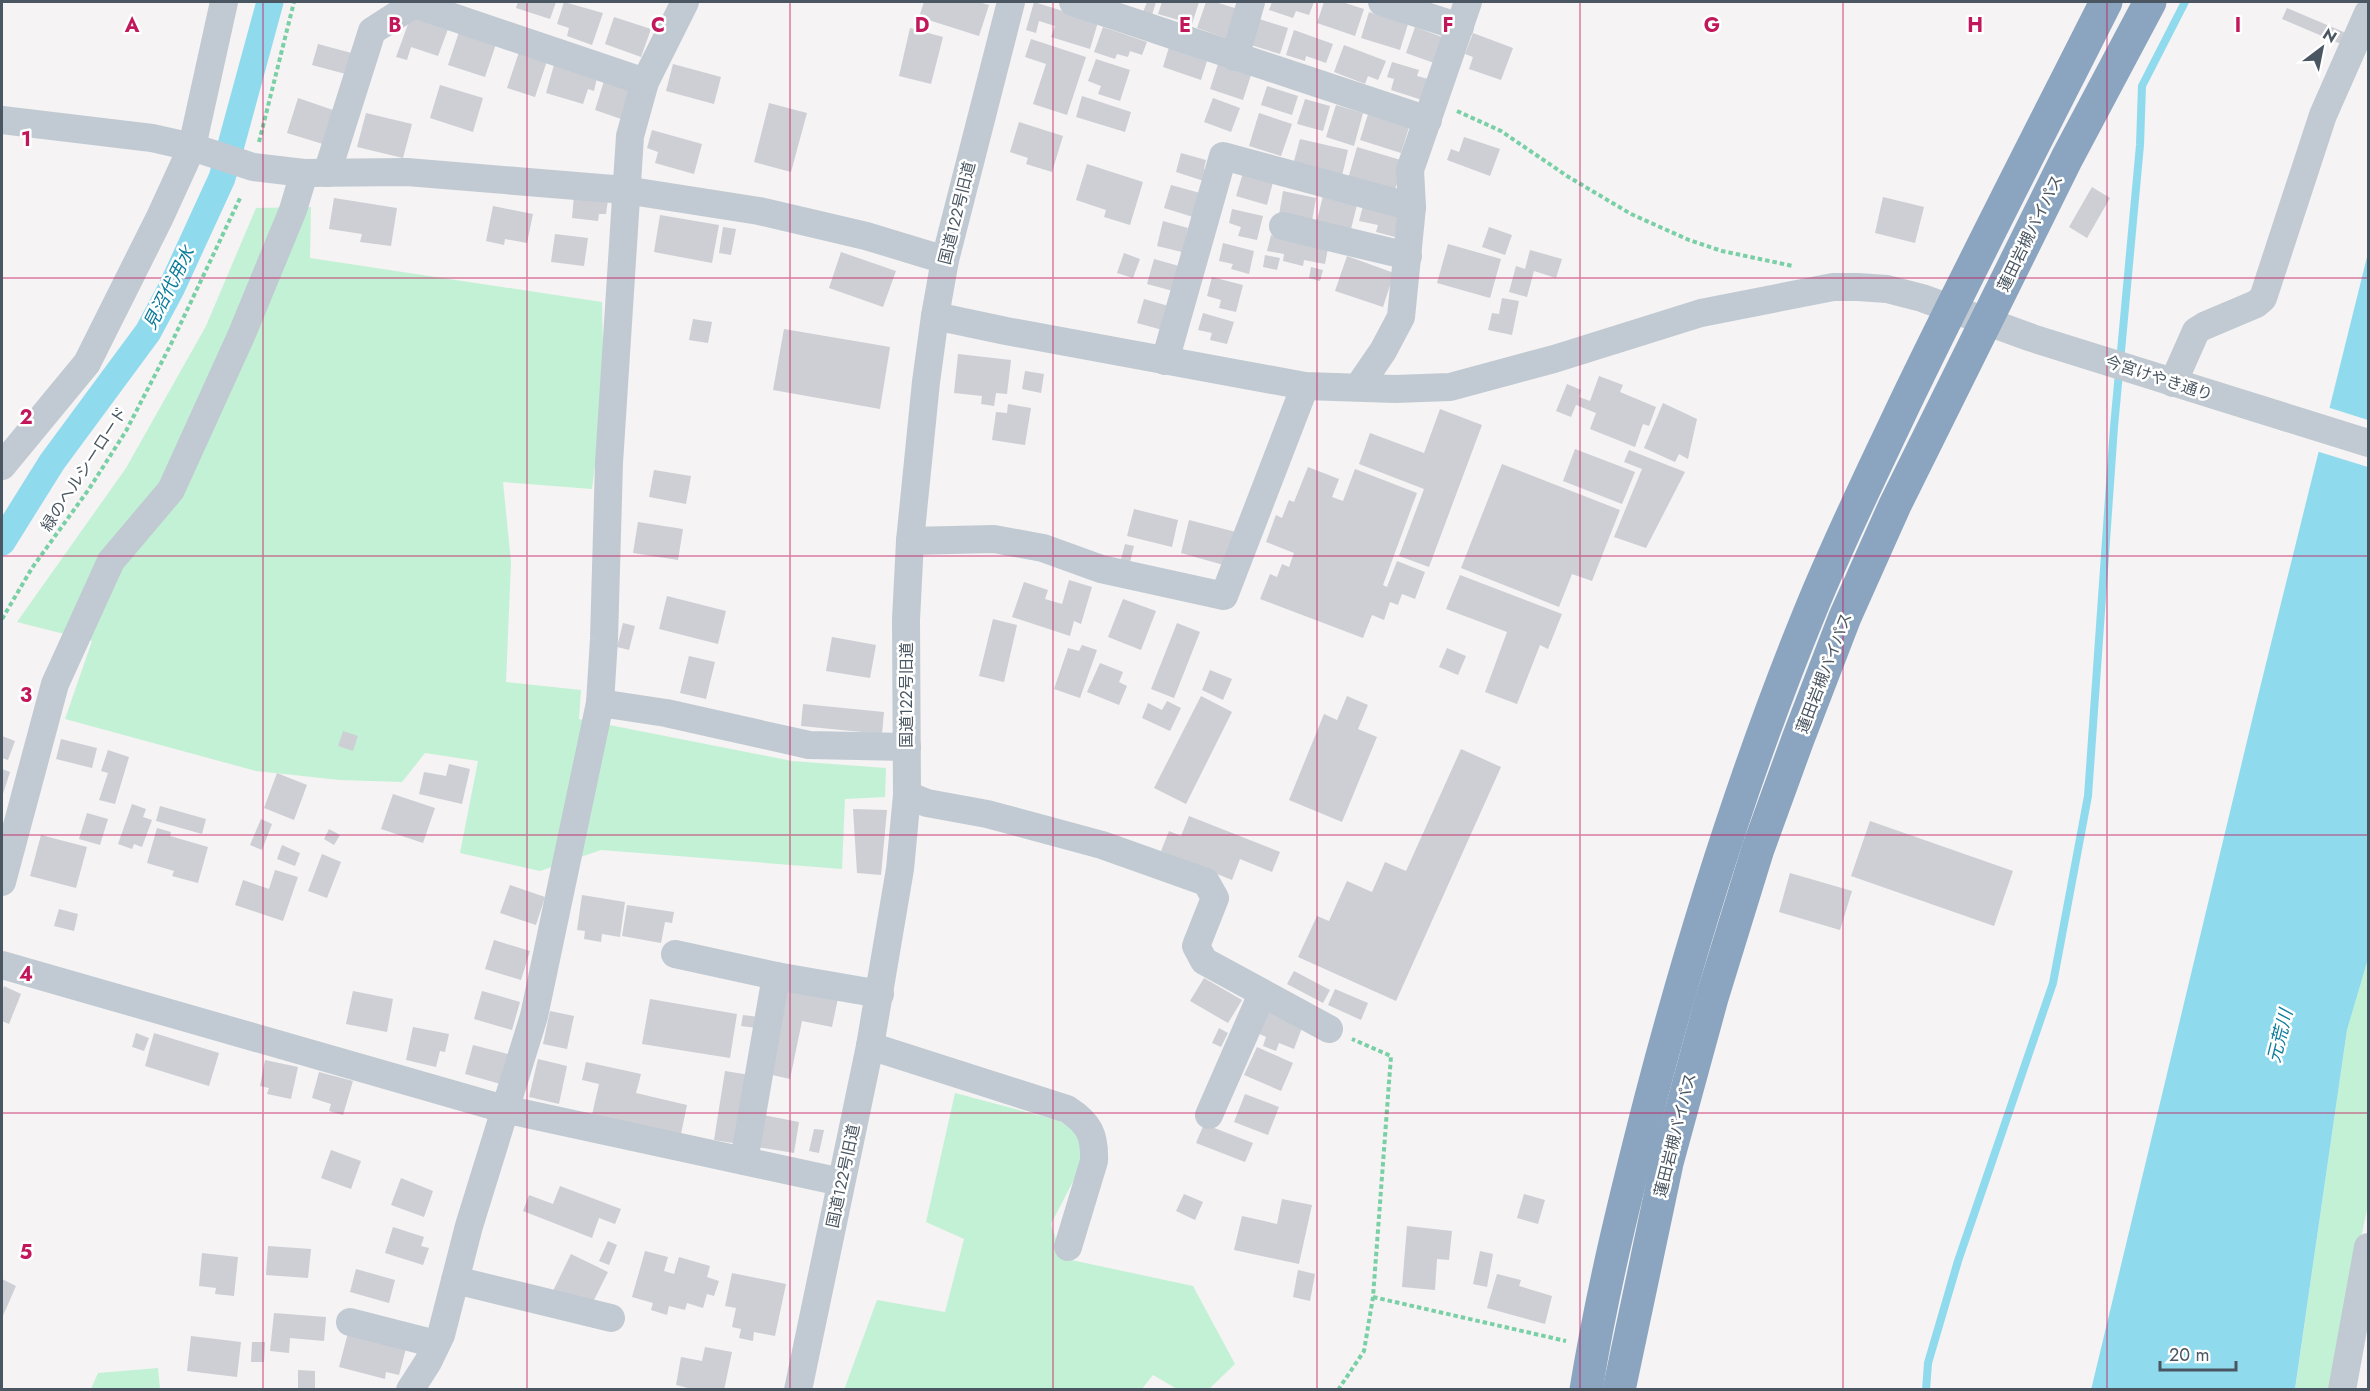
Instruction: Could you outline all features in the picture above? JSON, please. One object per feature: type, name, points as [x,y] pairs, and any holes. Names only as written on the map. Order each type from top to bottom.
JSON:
[{"type":"highway","name":"蓮田岩槻バイパス","points":[[1586,1389],[1593,1347],[1635,1160],[1670,1024],[1727,836],[1765,729],[1810,612],[1863,490],[1951,308],[2106,2]]},
{"type":"highway","name":"蓮田岩槻バイパス","points":[[1619,1389],[1667,1163],[1712,998],[1758,849],[1845,617],[1895,505],[2067,158],[2150,2]]},
{"type":"street","points":[[2,466],[87,363],[160,217],[198,150],[224,2]]},
{"type":"street","points":[[410,1389],[428,1362],[436,1344],[504,1109],[534,1016],[600,703],[609,463],[630,136],[645,82],[685,2]]},
{"type":"street","name":"国道122号旧道","points":[[798,1389],[870,1046],[900,869],[907,795],[906,620],[910,541],[935,316],[945,260],[1011,2]]},
{"type":"street","points":[[1073,2],[1235,57],[1432,110]]},
{"type":"street","points":[[1235,57],[1251,2]]},
{"type":"street","points":[[1359,386],[1383,351],[1401,316],[1412,207],[1410,170],[1464,14],[1382,2]]},
{"type":"street","points":[[2,882],[55,684],[111,561],[171,490],[242,336],[293,210],[315,173],[372,31],[414,4],[645,82]]},
{"type":"street","points":[[2182,386],[2196,331],[2256,304],[2263,298],[2323,115],[2368,13]]},
{"type":"street","points":[[2,120],[152,138],[198,150],[252,158],[315,173],[407,172],[626,190],[759,211],[866,236],[945,260]]},
{"type":"street","points":[[1165,361],[1223,156],[1412,207]]},
{"type":"street","points":[[1283,226],[1408,256]]},
{"type":"street","name":"今宮けやき通り","points":[[935,316],[1305,386],[1395,389],[1450,387],[1554,359],[1701,313],[1833,287],[1858,286],[1887,289],[1917,296],[1987,322],[2182,386],[2368,443]]},
{"type":"street","points":[[910,541],[994,539],[1033,546],[1101,569],[1224,596],[1305,386]]},
{"type":"street","points":[[600,703],[666,713],[809,745],[907,747]]},
{"type":"street","points":[[907,795],[927,803],[987,814],[1102,846],[1206,882],[1215,898],[1196,946],[1204,962],[1329,1029]]},
{"type":"street","points":[[675,954],[776,976],[880,994]]},
{"type":"street","points":[[2,965],[504,1109],[841,1182]]},
{"type":"street","points":[[744,1161],[776,976]]},
{"type":"street","points":[[1209,1115],[1262,994]]},
{"type":"street","points":[[870,1046],[1068,1109],[1082,1118],[1090,1130],[1095,1148],[1094,1161],[1068,1248]]},
{"type":"street","points":[[2342,1389],[2368,1247]]},
{"type":"street","points":[[455,1280],[611,1318]]},
{"type":"street","points":[[350,1322],[436,1344]]},
{"type":"path","points":[[252,158],[294,2]]},
{"type":"path","points":[[1432,110],[1501,131],[1568,176],[1631,214],[1689,240],[1722,251],[1808,270],[1833,287]]},
{"type":"path","name":"緑のヘルシーロード","points":[[2,619],[32,568],[89,489],[126,431],[181,324],[241,196]]},
{"type":"path","points":[[1329,1029],[1391,1056],[1373,1297],[1364,1352],[1338,1389]]},
{"type":"path","points":[[1373,1297],[1593,1347]]},
{"type":"green space","points":[[311,207],[310,258],[602,302],[604,393],[592,489],[503,482],[511,562],[506,682],[581,690],[579,719],[792,761],[886,768],[885,797],[845,799],[842,869],[601,850],[540,871],[460,853],[478,761],[425,753],[402,782],[340,780],[256,771],[65,719],[92,641],[17,622],[126,468],[206,326],[256,208]]},
{"type":"green space","points":[[2368,959],[2368,1205],[2329,1389],[2295,1390],[2347,1030]]},
{"type":"green space","points":[[955,1093],[1057,1120],[1077,1131],[1083,1162],[1051,1224],[1062,1258],[1193,1286],[1235,1364],[1209,1389],[1177,1389],[1153,1375],[1141,1390],[844,1390],[877,1300],[945,1312],[964,1239],[926,1222]]},
{"type":"green space","points":[[158,1368],[160,1389],[91,1389],[98,1373]]},
{"type":"water","name":"元荒川","points":[[2368,253],[2368,959],[2347,1030],[2295,1389],[2091,1390],[2254,712]]},
{"type":"pier","points":[[2327,407],[2368,420],[2368,467],[2316,451]]},
{"type":"building","points":[[518,2],[556,2],[550,19],[516,8]]},
{"type":"building","points":[[564,2],[603,13],[592,45],[567,36],[569,28],[557,24]]},
{"type":"building","points":[[924,2],[978,2],[989,5],[979,36],[919,17]]},
{"type":"building","points":[[1034,2],[1098,22],[1090,49],[1051,37],[1055,26],[1039,21],[1036,33],[1026,30]]},
{"type":"building","points":[[1147,2],[1156,2],[1152,15],[1143,12]]},
{"type":"building","points":[[1162,2],[1199,2],[1192,24],[1158,14]]},
{"type":"building","points":[[1206,2],[1215,2],[1238,9],[1228,39],[1197,28]]},
{"type":"building","points":[[1272,2],[1314,2],[1309,15],[1296,11],[1293,18],[1269,10]]},
{"type":"building","points":[[1324,2],[1342,2],[1364,9],[1355,36],[1317,23]]},
{"type":"building","points":[[2287,8],[2346,33],[2341,44],[2282,19]]},
{"type":"building","points":[[1369,12],[1408,24],[1400,50],[1361,38]]},
{"type":"building","points":[[411,16],[448,29],[438,56],[411,47],[407,60],[396,57]]},
{"type":"building","points":[[614,17],[651,29],[641,57],[605,44]]},
{"type":"building","points":[[1259,19],[1288,28],[1280,54],[1251,45]]},
{"type":"building","points":[[1103,27],[1147,42],[1142,55],[1130,51],[1128,57],[1117,54],[1115,59],[1094,52]]},
{"type":"building","points":[[1415,27],[1442,37],[1434,63],[1406,53]]},
{"type":"building","points":[[910,28],[943,37],[931,84],[899,76]]},
{"type":"building","points":[[1294,30],[1333,44],[1326,63],[1306,56],[1305,61],[1286,55]]},
{"type":"building","points":[[459,32],[496,44],[485,77],[448,65]]},
{"type":"building","points":[[1473,33],[1513,48],[1501,80],[1469,69],[1473,57],[1465,54]]},
{"type":"building","points":[[1031,39],[1086,57],[1067,115],[1033,104],[1046,64],[1025,57]]},
{"type":"building","points":[[318,44],[359,55],[353,76],[312,65]]},
{"type":"building","points":[[1344,45],[1386,61],[1378,80],[1368,76],[1365,84],[1334,72]]},
{"type":"building","points":[[1169,47],[1207,61],[1201,80],[1163,67]]},
{"type":"building","points":[[519,52],[547,61],[535,97],[507,88]]},
{"type":"building","points":[[1096,59],[1130,70],[1120,101],[1098,94],[1101,86],[1088,81]]},
{"type":"building","points":[[1392,62],[1419,70],[1417,76],[1432,80],[1425,101],[1391,90],[1394,79],[1387,77]]},
{"type":"building","points":[[673,64],[721,77],[714,104],[666,91]]},
{"type":"building","points":[[1218,64],[1251,75],[1243,100],[1210,89]]},
{"type":"building","points":[[554,65],[597,78],[594,91],[588,89],[583,104],[546,93]]},
{"type":"building","points":[[604,81],[634,91],[624,120],[595,110]]},
{"type":"building","points":[[440,85],[483,98],[473,132],[430,118]]},
{"type":"building","points":[[1267,86],[1298,96],[1292,115],[1261,105]]},
{"type":"building","points":[[1082,96],[1131,112],[1125,132],[1076,117]]},
{"type":"building","points":[[298,98],[336,111],[326,145],[287,133]]},
{"type":"building","points":[[1213,98],[1240,108],[1231,132],[1204,122]]},
{"type":"building","points":[[1305,99],[1330,106],[1323,131],[1297,124]]},
{"type":"building","points":[[769,103],[807,113],[791,172],[754,162]]},
{"type":"building","points":[[1336,105],[1363,113],[1354,146],[1326,137]]},
{"type":"building","points":[[1369,111],[1410,124],[1401,153],[1360,140]]},
{"type":"building","points":[[366,113],[412,124],[403,158],[357,147]]},
{"type":"building","points":[[1259,113],[1292,124],[1281,156],[1249,146]]},
{"type":"building","points":[[1019,122],[1063,136],[1052,172],[1026,164],[1028,158],[1010,152]]},
{"type":"building","points":[[652,130],[702,144],[694,174],[655,163],[658,152],[647,148]]},
{"type":"building","points":[[1464,137],[1500,149],[1490,176],[1447,160],[1451,149],[1459,152]]},
{"type":"building","points":[[1300,139],[1348,150],[1342,176],[1293,165]]},
{"type":"building","points":[[1357,147],[1404,161],[1394,193],[1348,179]]},
{"type":"building","points":[[1181,153],[1206,160],[1204,169],[1210,171],[1207,182],[1176,172]]},
{"type":"building","points":[[1087,164],[1143,182],[1130,225],[1104,217],[1106,210],[1076,200]]},
{"type":"building","points":[[1243,173],[1273,182],[1267,205],[1236,196]]},
{"type":"building","points":[[1171,185],[1200,193],[1193,217],[1164,208]]},
{"type":"building","points":[[2092,187],[2110,198],[2087,238],[2069,227]]},
{"type":"building","points":[[1283,191],[1316,198],[1312,221],[1279,215]]},
{"type":"building","points":[[574,196],[608,200],[606,214],[599,214],[598,221],[572,218]]},
{"type":"building","points":[[1323,196],[1357,205],[1350,233],[1316,224]]},
{"type":"building","points":[[1883,197],[1924,207],[1915,243],[1875,233]]},
{"type":"building","points":[[334,198],[397,208],[391,246],[360,242],[362,234],[329,229]]},
{"type":"building","points":[[1364,202],[1402,212],[1395,237],[1376,232],[1378,225],[1359,221]]},
{"type":"building","points":[[493,206],[533,214],[527,243],[505,239],[504,245],[486,241]]},
{"type":"building","points":[[1232,209],[1263,216],[1257,240],[1238,236],[1241,227],[1229,223]]},
{"type":"building","points":[[660,215],[719,225],[712,263],[654,252]]},
{"type":"building","points":[[1163,221],[1188,228],[1182,252],[1157,246]]},
{"type":"building","points":[[723,227],[736,229],[731,255],[719,253]]},
{"type":"building","points":[[1489,227],[1512,235],[1505,255],[1482,247]]},
{"type":"building","points":[[555,234],[588,238],[584,266],[551,262]]},
{"type":"building","points":[[1271,235],[1328,248],[1325,264],[1304,260],[1303,266],[1283,261],[1284,254],[1267,251]]},
{"type":"building","points":[[1223,243],[1254,251],[1249,274],[1231,269],[1233,264],[1219,261]]},
{"type":"building","points":[[1448,244],[1501,259],[1490,298],[1437,283]]},
{"type":"building","points":[[1530,250],[1562,259],[1556,278],[1534,271],[1527,297],[1509,292],[1516,266],[1525,269]]},
{"type":"building","points":[[841,252],[896,271],[883,307],[829,288]]},
{"type":"building","points":[[1124,253],[1140,259],[1133,278],[1117,273]]},
{"type":"building","points":[[1265,255],[1280,258],[1277,270],[1263,267]]},
{"type":"building","points":[[1347,256],[1394,273],[1383,307],[1335,291]]},
{"type":"building","points":[[1154,259],[1179,266],[1173,291],[1147,284]]},
{"type":"building","points":[[1311,267],[1323,270],[1320,281],[1309,278]]},
{"type":"building","points":[[1212,277],[1243,285],[1236,312],[1219,308],[1221,300],[1207,296]]},
{"type":"building","points":[[1502,298],[1519,301],[1512,335],[1488,330],[1492,313],[1499,314]]},
{"type":"building","points":[[1144,299],[1172,307],[1166,331],[1137,323]]},
{"type":"building","points":[[1203,313],[1234,322],[1227,344],[1210,340],[1212,333],[1198,330]]},
{"type":"building","points":[[693,319],[712,322],[708,343],[689,340]]},
{"type":"building","points":[[784,329],[890,347],[880,409],[773,390]]},
{"type":"building","points":[[958,354],[1011,360],[1007,394],[996,393],[994,406],[981,404],[982,396],[954,393]]},
{"type":"building","points":[[1025,371],[1044,374],[1041,393],[1022,389]]},
{"type":"building","points":[[1599,376],[1623,385],[1620,392],[1656,407],[1649,426],[1643,424],[1635,447],[1590,429],[1596,413],[1576,405],[1571,417],[1556,411],[1567,384],[1581,390],[1579,397],[1590,401]]},
{"type":"building","points":[[1663,403],[1697,419],[1688,459],[1679,454],[1675,462],[1644,448]]},
{"type":"building","points":[[1008,404],[1031,408],[1025,445],[992,440],[996,412],[1007,413]]},
{"type":"building","points":[[1440,409],[1482,425],[1429,567],[1399,556],[1424,489],[1359,464],[1370,433],[1424,453]]},
{"type":"building","points":[[1575,449],[1635,472],[1622,504],[1563,481]]},
{"type":"building","points":[[1629,450],[1685,472],[1646,548],[1614,537],[1642,469],[1624,462]]},
{"type":"building","points":[[1502,464],[1620,510],[1592,581],[1572,574],[1559,607],[1461,568]]},
{"type":"building","points":[[1308,467],[1339,479],[1332,497],[1343,501],[1355,469],[1417,493],[1383,585],[1387,587],[1397,561],[1425,572],[1415,599],[1402,594],[1398,605],[1390,602],[1384,620],[1372,615],[1363,638],[1260,599],[1270,574],[1277,577],[1282,564],[1289,567],[1294,553],[1266,542],[1276,515],[1282,518],[1289,500],[1294,502]]},
{"type":"building","points":[[654,470],[691,476],[686,504],[649,497]]},
{"type":"building","points":[[1134,509],[1178,520],[1172,547],[1127,536]]},
{"type":"building","points":[[1189,520],[1236,532],[1227,566],[1181,553]]},
{"type":"building","points":[[638,522],[683,529],[678,560],[633,553]]},
{"type":"building","points":[[1125,544],[1134,546],[1129,566],[1120,563]]},
{"type":"building","points":[[1460,575],[1562,614],[1548,649],[1540,645],[1517,704],[1485,692],[1507,632],[1446,609]]},
{"type":"building","points":[[1069,580],[1092,587],[1081,624],[1074,621],[1070,636],[1012,617],[1024,582],[1048,590],[1045,599],[1062,604]]},
{"type":"building","points":[[667,596],[726,611],[718,644],[659,629]]},
{"type":"building","points":[[1123,599],[1156,611],[1141,650],[1108,637]]},
{"type":"building","points":[[993,619],[1017,625],[1004,682],[979,676]]},
{"type":"building","points":[[623,623],[635,626],[629,650],[617,647]]},
{"type":"building","points":[[1177,623],[1200,632],[1174,698],[1151,689]]},
{"type":"building","points":[[832,637],[876,645],[870,678],[826,671]]},
{"type":"building","points":[[1082,645],[1097,650],[1080,698],[1054,689],[1068,648],[1079,651]]},
{"type":"building","points":[[1447,648],[1466,656],[1458,675],[1439,667]]},
{"type":"building","points":[[689,656],[715,662],[706,699],[680,693]]},
{"type":"building","points":[[1100,663],[1123,672],[1119,682],[1127,686],[1119,705],[1087,692]]},
{"type":"building","points":[[1210,670],[1232,679],[1223,700],[1202,690]]},
{"type":"building","points":[[1201,696],[1232,712],[1186,804],[1154,788]]},
{"type":"building","points":[[1347,696],[1368,705],[1358,729],[1377,737],[1342,822],[1289,800],[1324,714],[1337,720]]},
{"type":"building","points":[[1167,701],[1181,708],[1170,731],[1142,718],[1148,703],[1162,710]]},
{"type":"building","points":[[803,704],[884,712],[882,734],[801,726]]},
{"type":"building","points":[[343,731],[358,736],[353,751],[338,746]]},
{"type":"building","points":[[2,736],[15,741],[8,760],[2,758]]},
{"type":"building","points":[[61,739],[97,748],[92,768],[56,759]]},
{"type":"building","points":[[1461,749],[1501,767],[1396,1001],[1298,957],[1317,916],[1329,921],[1347,881],[1372,892],[1385,862],[1406,871]]},
{"type":"building","points":[[108,750],[129,757],[115,804],[99,800],[108,773],[101,771]]},
{"type":"building","points":[[449,764],[470,769],[462,804],[419,794],[424,772],[446,776]]},
{"type":"building","points":[[2,769],[10,772],[2,797]]},
{"type":"building","points":[[277,773],[307,785],[294,820],[264,808]]},
{"type":"building","points":[[393,794],[435,808],[423,843],[381,829]]},
{"type":"building","points":[[132,804],[146,809],[143,817],[152,820],[142,847],[134,844],[132,849],[118,844]]},
{"type":"building","points":[[160,806],[206,819],[202,834],[156,821]]},
{"type":"building","points":[[853,809],[887,810],[881,875],[857,873]]},
{"type":"building","points":[[87,813],[108,819],[100,845],[79,839]]},
{"type":"building","points":[[1189,816],[1280,852],[1272,872],[1240,859],[1232,880],[1161,851],[1169,831],[1181,836]]},
{"type":"building","points":[[261,819],[272,824],[262,850],[250,845]]},
{"type":"building","points":[[1870,821],[2013,871],[1994,926],[1851,876]]},
{"type":"building","points":[[157,828],[171,832],[170,836],[208,847],[198,883],[172,876],[174,871],[147,863]]},
{"type":"building","points":[[329,829],[340,835],[334,845],[324,839]]},
{"type":"building","points":[[41,835],[87,847],[76,888],[30,876]]},
{"type":"building","points":[[282,845],[300,853],[295,866],[277,859]]},
{"type":"building","points":[[322,854],[341,862],[327,898],[308,891]]},
{"type":"building","points":[[275,870],[298,877],[283,921],[235,905],[243,880],[269,889]]},
{"type":"building","points":[[1790,873],[1852,891],[1840,930],[1779,912]]},
{"type":"building","points":[[510,885],[545,897],[536,925],[500,913]]},
{"type":"building","points":[[582,895],[625,902],[620,937],[602,934],[601,942],[584,939],[585,931],[577,930]]},
{"type":"building","points":[[627,905],[674,912],[672,923],[665,922],[661,943],[622,936]]},
{"type":"building","points":[[59,909],[78,914],[74,931],[54,926]]},
{"type":"building","points":[[494,940],[530,951],[521,980],[485,969]]},
{"type":"building","points":[[1294,971],[1330,990],[1323,1003],[1287,984]]},
{"type":"building","points":[[1204,978],[1242,1000],[1228,1023],[1190,1001]]},
{"type":"building","points":[[4,986],[21,994],[9,1024],[2,1021]]},
{"type":"building","points":[[785,987],[838,998],[832,1027],[802,1021],[790,1079],[768,1074]]},
{"type":"building","points":[[1335,989],[1368,1003],[1361,1020],[1328,1005]]},
{"type":"building","points":[[353,991],[393,999],[387,1032],[346,1024]]},
{"type":"building","points":[[482,991],[520,1002],[512,1030],[474,1019]]},
{"type":"building","points":[[650,999],[737,1014],[730,1058],[642,1044]]},
{"type":"building","points":[[1266,1010],[1303,1025],[1294,1049],[1279,1043],[1276,1051],[1263,1046],[1266,1037],[1257,1033]]},
{"type":"building","points":[[550,1011],[574,1016],[567,1049],[543,1044]]},
{"type":"building","points":[[743,1015],[759,1017],[757,1028],[741,1026]]},
{"type":"building","points":[[413,1027],[449,1034],[445,1052],[440,1051],[436,1067],[406,1060]]},
{"type":"building","points":[[1219,1028],[1228,1033],[1221,1047],[1212,1043]]},
{"type":"building","points":[[136,1033],[149,1038],[144,1051],[132,1047]]},
{"type":"building","points":[[154,1033],[219,1053],[209,1086],[145,1066]]},
{"type":"building","points":[[473,1045],[512,1055],[504,1085],[465,1074]]},
{"type":"building","points":[[1257,1047],[1293,1063],[1281,1091],[1244,1075]]},
{"type":"building","points":[[538,1059],[567,1066],[559,1104],[529,1097]]},
{"type":"building","points":[[265,1060],[298,1067],[291,1099],[267,1094],[269,1088],[260,1086]]},
{"type":"building","points":[[586,1062],[641,1074],[636,1093],[687,1105],[681,1134],[592,1115],[599,1084],[582,1080]]},
{"type":"building","points":[[725,1071],[750,1075],[739,1144],[714,1140]]},
{"type":"building","points":[[319,1072],[353,1081],[343,1115],[329,1111],[331,1104],[312,1098]]},
{"type":"building","points":[[1245,1094],[1279,1107],[1268,1135],[1234,1122]]},
{"type":"building","points":[[763,1115],[799,1122],[794,1153],[757,1147]]},
{"type":"building","points":[[1204,1124],[1253,1143],[1245,1162],[1196,1143]]},
{"type":"building","points":[[814,1129],[824,1130],[819,1153],[809,1151]]},
{"type":"building","points":[[331,1150],[361,1161],[351,1189],[321,1178]]},
{"type":"building","points":[[401,1178],[433,1191],[424,1217],[391,1205]]},
{"type":"building","points":[[560,1186],[621,1209],[615,1224],[599,1218],[592,1238],[523,1211],[529,1195],[553,1204]]},
{"type":"building","points":[[1184,1194],[1203,1202],[1195,1220],[1176,1211]]},
{"type":"building","points":[[1524,1194],[1545,1200],[1538,1224],[1517,1218]]},
{"type":"building","points":[[1282,1199],[1312,1205],[1299,1264],[1234,1250],[1242,1216],[1277,1224]]},
{"type":"building","points":[[1407,1226],[1452,1231],[1449,1260],[1437,1259],[1435,1290],[1402,1287]]},
{"type":"building","points":[[393,1227],[424,1237],[421,1246],[429,1248],[423,1265],[385,1253]]},
{"type":"building","points":[[608,1241],[617,1245],[609,1265],[599,1261]]},
{"type":"building","points":[[268,1246],[311,1249],[308,1278],[266,1275]]},
{"type":"building","points":[[645,1251],[668,1257],[664,1271],[674,1274],[679,1257],[710,1266],[707,1277],[719,1281],[714,1296],[707,1294],[703,1308],[687,1303],[685,1310],[669,1306],[667,1315],[651,1310],[653,1303],[632,1297]]},
{"type":"building","points":[[1480,1251],[1493,1254],[1487,1287],[1473,1284]]},
{"type":"building","points":[[202,1253],[238,1257],[234,1296],[215,1294],[216,1288],[199,1286]]},
{"type":"building","points":[[571,1254],[608,1272],[590,1308],[553,1291]]},
{"type":"building","points":[[356,1269],[395,1280],[389,1303],[350,1292]]},
{"type":"building","points":[[1298,1270],[1315,1274],[1310,1301],[1293,1297]]},
{"type":"building","points":[[732,1273],[786,1284],[775,1336],[754,1332],[753,1341],[739,1338],[741,1329],[732,1327],[736,1308],[725,1306]]},
{"type":"building","points":[[1497,1274],[1521,1280],[1519,1286],[1552,1296],[1545,1324],[1487,1308]]},
{"type":"building","points":[[2,1279],[16,1286],[2,1318]]},
{"type":"building","points":[[274,1313],[326,1317],[324,1341],[290,1338],[289,1353],[270,1351]]},
{"type":"building","points":[[349,1329],[407,1345],[399,1375],[386,1372],[385,1379],[339,1367]]},
{"type":"building","points":[[191,1336],[241,1342],[237,1377],[187,1371]]},
{"type":"building","points":[[252,1342],[265,1342],[264,1362],[251,1362]]},
{"type":"building","points":[[705,1347],[732,1352],[724,1390],[696,1390],[676,1385],[681,1357],[702,1361]]},
{"type":"building","points":[[298,1370],[315,1371],[315,1388],[298,1388]]},
{"type":"waterway","name":"見沼代用水","points":[[2,542],[52,462],[148,332],[171,289],[222,178],[270,2]]},
{"type":"waterway","points":[[1926,1390],[1928,1363],[1958,1261],[2053,983],[2088,796],[2114,427],[2140,145],[2142,86],[2185,2]]}]
